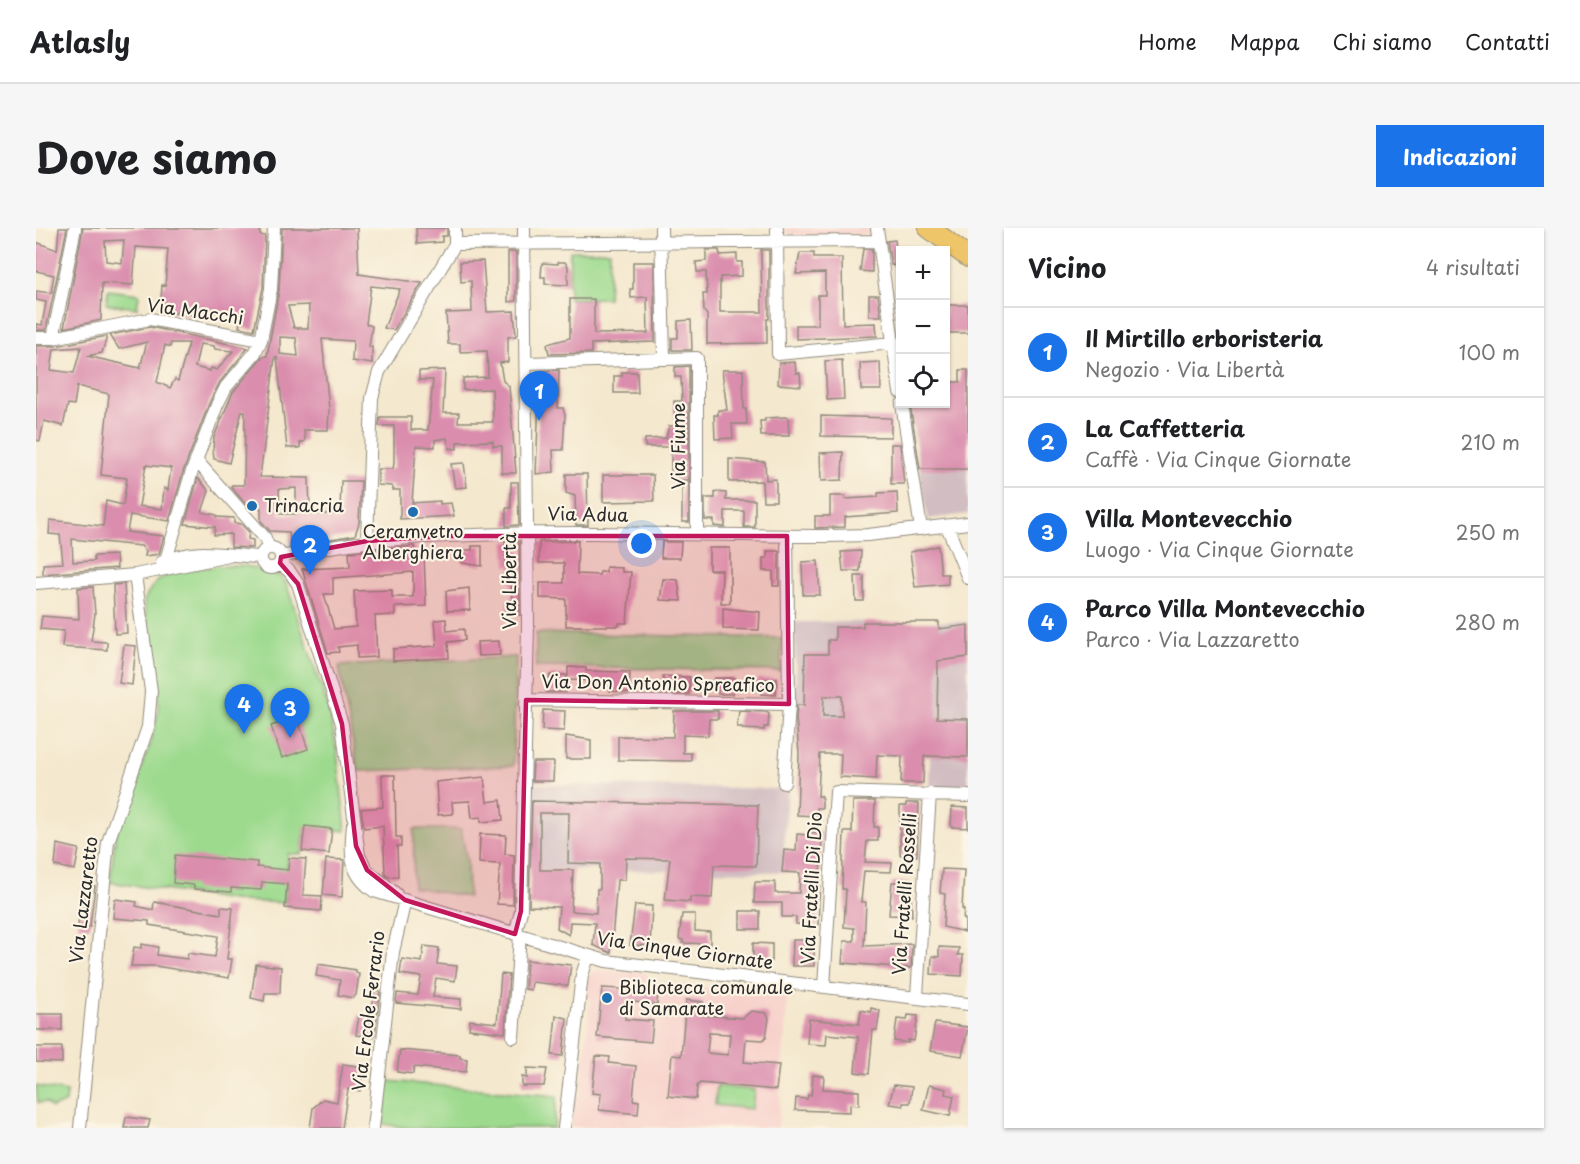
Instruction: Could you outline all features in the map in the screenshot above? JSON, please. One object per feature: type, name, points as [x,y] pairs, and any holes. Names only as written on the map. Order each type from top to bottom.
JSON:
[{"type":"main road","points":[[929,228],[968,257]]},
{"type":"street","points":[[53,338],[75,228]]},
{"type":"street","points":[[166,560],[196,460],[226,387],[255,353],[261,340],[271,289],[274,228]]},
{"type":"street","points":[[367,541],[372,398],[379,372],[455,244],[455,228]]},
{"type":"street","name":"Via Libertà","points":[[513,1037],[521,911],[526,700],[528,533],[524,228]]},
{"type":"street","points":[[526,363],[664,358],[661,228]]},
{"type":"street","points":[[777,228],[778,354],[893,343]]},
{"type":"street","points":[[455,244],[777,242],[877,234],[896,364]]},
{"type":"street","name":"Via Macchi","points":[[36,338],[53,338],[150,320],[261,340]]},
{"type":"street","name":"Via Fiume","points":[[664,358],[697,358],[697,534]]},
{"type":"street","points":[[903,408],[921,529]]},
{"type":"street","points":[[196,460],[265,538],[268,568],[281,560]]},
{"type":"street","name":"Via Adua","points":[[281,560],[367,541],[528,533],[868,535],[968,523]]},
{"type":"street","points":[[947,526],[968,578]]},
{"type":"street","points":[[174,528],[177,541],[197,564]]},
{"type":"street","name":"Via Don Antonio Spreafico","points":[[784,783],[789,704],[787,536]]},
{"type":"street","name":"Via Cinque Giornate","points":[[265,553],[277,550],[281,560],[298,584],[342,724],[353,825],[351,859],[358,877],[375,891],[588,957],[968,1004]]},
{"type":"street","points":[[148,571],[166,560],[187,554],[215,551],[229,556]]},
{"type":"street","points":[[36,583],[135,575],[229,556],[265,553]]},
{"type":"street","name":"Via Lazzaretto","points":[[80,1128],[108,842],[148,726],[151,709],[135,575]]},
{"type":"street","name":"Via Don Antonio Spreafico","points":[[526,700],[789,704]]},
{"type":"street","name":"Via Fratelli Di Dio","points":[[824,987],[836,792],[930,794]]},
{"type":"street","points":[[930,794],[968,796]]},
{"type":"street","name":"Via Fratelli Rosselli","points":[[917,996],[930,794]]},
{"type":"street","name":"Via Ercole Ferrario","points":[[373,1128],[393,952],[405,900]]},
{"type":"street","points":[[564,1128],[582,975],[588,957]]},
{"type":"highlighted area","points":[[444,536],[787,536],[789,704],[526,700],[521,911],[515,934],[405,900],[367,870],[356,846],[342,724],[298,584],[280,563],[281,557],[367,541]]},
{"type":"shaded area","points":[[784,228],[869,228],[870,234],[796,237],[788,234]]},
{"type":"shaded area","points":[[968,399],[968,514],[928,519],[910,408],[950,408],[950,403]]},
{"type":"shaded area","points":[[795,622],[968,622],[968,791],[929,789],[930,757],[797,753]]},
{"type":"shaded area","points":[[531,784],[788,789],[782,872],[529,869]]},
{"type":"shaded area","points":[[599,970],[647,973],[647,981],[759,993],[770,986],[788,988],[778,1128],[570,1127],[573,1097],[580,1097],[591,998],[583,997],[586,980],[593,972]]},
{"type":"green space","points":[[570,251],[610,251],[608,298],[569,299]]},
{"type":"green space","points":[[108,290],[139,294],[137,308],[106,304]]},
{"type":"green space","points":[[218,566],[247,566],[281,577],[286,583],[329,710],[337,752],[346,831],[305,827],[302,854],[288,854],[285,903],[240,901],[110,882],[116,832],[150,745],[159,710],[144,602],[149,591],[164,577],[174,573]]},
{"type":"green space","points":[[536,633],[782,638],[781,671],[536,667]]},
{"type":"green space","points":[[516,657],[513,766],[358,771],[339,666]]},
{"type":"green space","points":[[414,829],[461,829],[467,861],[468,897],[413,887]]},
{"type":"green space","points":[[388,1081],[557,1096],[554,1128],[407,1128],[383,1124]]},
{"type":"green space","points":[[36,1086],[67,1092],[66,1102],[52,1108],[46,1102],[38,1103]]},
{"type":"green space","points":[[717,1086],[754,1090],[752,1109],[715,1105]]},
{"type":"building","points":[[59,228],[67,228],[46,330],[36,330],[36,324],[42,325],[46,302],[36,300],[36,291],[51,293],[54,275],[36,271],[36,242],[57,250]]},
{"type":"building","points":[[83,228],[260,228],[260,235],[265,236],[263,288],[254,330],[239,327],[242,314],[201,311],[201,315],[163,312],[162,285],[165,286],[168,249],[136,247],[133,285],[102,283],[101,320],[64,328]],"holes":[[[124,240],[122,263],[106,261],[105,241]]]},
{"type":"building","points":[[282,228],[357,228],[359,274],[422,283],[394,330],[384,328],[400,289],[371,286],[366,324],[372,326],[369,347],[372,347],[372,364],[352,361],[353,341],[322,339],[329,409],[328,430],[304,430],[305,441],[300,443],[300,448],[287,448],[277,357],[275,357],[260,477],[309,478],[310,514],[340,514],[341,481],[361,481],[359,523],[355,535],[291,546],[289,532],[270,531],[261,521],[261,508],[249,508],[231,487],[232,485],[244,485],[245,411],[242,411],[229,463],[214,459],[214,437],[233,392],[262,357],[267,356],[279,290]],"holes":[[[309,305],[308,328],[294,328],[288,306]],[[280,337],[296,338],[298,356],[280,354]],[[296,488],[296,514],[280,514],[279,489]]]},
{"type":"building","points":[[416,228],[447,228],[447,236],[442,236],[442,242],[417,244]]},
{"type":"building","points":[[895,240],[896,266],[891,265],[887,241]]},
{"type":"building","points":[[863,249],[872,249],[872,272],[860,271]]},
{"type":"building","points":[[706,250],[719,250],[720,255],[737,254],[737,262],[742,262],[742,276],[720,277],[720,312],[762,312],[761,250],[769,250],[767,343],[707,344],[707,315],[704,311],[703,294],[707,294],[706,272],[697,272],[696,262],[706,261]]},
{"type":"building","points":[[508,252],[516,252],[516,301],[508,302]]},
{"type":"building","points":[[800,253],[814,253],[814,258],[842,258],[843,324],[876,323],[877,336],[796,339],[796,325],[818,325],[818,295],[825,295],[825,273],[796,274]]},
{"type":"building","points":[[483,261],[487,312],[514,311],[516,336],[508,337],[508,362],[500,363],[503,381],[509,386],[516,473],[502,473],[502,446],[493,446],[493,441],[457,442],[457,449],[449,448],[447,438],[435,440],[435,447],[416,446],[412,503],[440,501],[440,504],[451,503],[454,516],[400,519],[400,490],[392,490],[392,486],[378,485],[378,469],[393,469],[394,463],[394,426],[379,426],[380,417],[411,417],[411,430],[428,430],[433,380],[419,380],[419,371],[445,370],[443,413],[459,413],[458,422],[493,422],[492,389],[463,390],[463,378],[488,377],[487,351],[460,352],[460,344],[448,344],[446,313],[472,312],[471,281],[461,282],[460,262]]},
{"type":"building","points":[[558,262],[565,262],[568,266],[568,285],[545,284],[545,277],[541,277],[542,263],[558,264]]},
{"type":"building","points":[[633,262],[654,262],[655,342],[591,344],[591,353],[549,354],[547,344],[570,338],[570,299],[594,299],[594,334],[648,333],[647,297],[631,298]]},
{"type":"building","points":[[869,295],[878,295],[881,316],[869,316]]},
{"type":"building","points":[[950,305],[968,305],[968,333],[950,333]]},
{"type":"building","points":[[691,320],[692,350],[672,350],[672,338],[678,338],[678,321]]},
{"type":"building","points":[[150,327],[248,348],[220,382],[210,401],[183,472],[169,521],[130,515],[127,532],[164,536],[159,554],[145,556],[146,551],[141,546],[72,539],[73,562],[94,561],[94,556],[116,555],[117,568],[43,574],[43,564],[63,563],[60,535],[49,534],[50,520],[103,526],[106,501],[123,505],[127,478],[101,475],[109,394],[77,386],[74,405],[68,404],[63,426],[44,421],[40,441],[36,440],[36,346],[55,346],[107,336],[102,353],[87,356],[140,368],[147,342],[119,349],[110,335]],"holes":[[[171,343],[189,343],[178,381],[175,379],[170,388],[157,382],[165,345],[170,347]],[[200,344],[233,351],[217,370],[211,368],[210,371],[195,367]],[[81,347],[74,373],[51,370],[54,349]],[[146,465],[171,468],[168,490],[164,488],[162,509],[139,506]]]},
{"type":"building","points":[[842,360],[844,399],[827,400],[825,361]]},
{"type":"building","points":[[795,362],[796,373],[800,373],[801,386],[778,384],[779,363]]},
{"type":"building","points":[[880,362],[881,390],[861,390],[860,363]]},
{"type":"building","points":[[689,366],[689,480],[671,480],[671,447],[645,447],[645,439],[666,438],[669,426],[675,426],[674,401],[682,401],[681,377],[675,377],[675,367]]},
{"type":"building","points":[[559,370],[558,408],[563,408],[565,415],[563,450],[553,450],[554,472],[536,474],[540,371]]},
{"type":"building","points":[[722,370],[743,370],[744,409],[746,409],[747,424],[732,424],[733,438],[715,439],[714,415],[718,415],[718,410],[727,410]]},
{"type":"building","points":[[960,370],[968,370],[968,469],[920,469],[911,408],[950,408],[950,382],[960,382]]},
{"type":"building","points":[[622,372],[637,372],[638,393],[614,393],[614,376],[622,376]]},
{"type":"building","points":[[821,416],[891,418],[891,437],[821,436]]},
{"type":"building","points":[[788,417],[789,436],[761,436],[760,421],[765,421],[765,418]]},
{"type":"building","points":[[891,444],[900,444],[904,484],[891,484]]},
{"type":"building","points":[[843,452],[842,480],[821,481],[820,453]]},
{"type":"building","points":[[729,459],[765,462],[766,480],[776,479],[776,501],[763,501],[762,481],[729,482]]},
{"type":"building","points":[[464,463],[467,487],[455,488],[451,464]]},
{"type":"building","points":[[566,474],[587,474],[588,525],[576,525],[575,496],[566,493]]},
{"type":"building","points":[[603,475],[653,475],[654,501],[603,502]]},
{"type":"building","points":[[198,478],[209,491],[202,512],[217,515],[217,517],[234,518],[234,523],[241,524],[249,532],[248,539],[253,540],[253,548],[231,547],[231,534],[214,535],[215,527],[185,524]]},
{"type":"building","points":[[682,480],[689,480],[689,522],[682,522]]},
{"type":"building","points":[[511,482],[518,482],[519,525],[506,526],[506,508],[511,508]]},
{"type":"building","points":[[715,492],[726,493],[726,500],[755,500],[755,527],[744,527],[744,511],[725,511],[725,527],[714,526],[714,520],[705,520],[705,498],[715,498]]},
{"type":"building","points":[[897,492],[898,513],[845,517],[845,527],[815,528],[815,516],[830,516],[830,496],[845,496],[845,499],[878,497],[878,493]]},
{"type":"building","points":[[578,541],[577,574],[599,575],[600,572],[606,572],[606,567],[622,568],[622,572],[631,572],[627,623],[619,623],[619,626],[566,626],[566,599],[540,598],[540,583],[564,583],[564,563],[539,563],[539,542]]},
{"type":"building","points":[[505,542],[519,542],[520,615],[507,615],[507,601],[512,601],[511,566],[506,566]]},
{"type":"building","points":[[662,542],[681,542],[680,558],[661,558]]},
{"type":"building","points":[[414,546],[416,554],[424,554],[426,606],[395,607],[395,615],[375,616],[377,657],[357,658],[357,645],[338,647],[339,652],[328,653],[302,569],[350,567],[349,552]],"holes":[[[413,572],[413,597],[392,597],[392,590],[354,591],[356,627],[334,629],[324,594],[333,594],[333,578]]]},
{"type":"building","points":[[472,546],[482,546],[482,566],[462,563],[462,550],[472,550]]},
{"type":"building","points":[[938,546],[941,574],[948,574],[948,584],[915,587],[910,552]]},
{"type":"building","points":[[709,548],[730,548],[730,603],[721,603],[722,570],[709,570]]},
{"type":"building","points":[[767,551],[779,551],[779,586],[773,586],[773,571],[763,571],[763,558],[767,558]]},
{"type":"building","points":[[861,551],[860,571],[843,571],[841,552]]},
{"type":"building","points":[[818,561],[820,595],[803,595],[802,562]]},
{"type":"building","points":[[855,576],[864,576],[864,601],[856,601]]},
{"type":"building","points":[[663,579],[678,580],[681,601],[660,600]]},
{"type":"building","points":[[124,584],[127,633],[115,634],[113,585]]},
{"type":"building","points":[[93,587],[95,614],[91,641],[107,642],[107,650],[62,647],[64,631],[40,629],[42,616],[79,619],[78,588]]},
{"type":"building","points":[[469,588],[470,610],[447,611],[446,591]]},
{"type":"building","points":[[723,608],[760,612],[759,630],[723,629]]},
{"type":"building","points":[[446,619],[447,631],[464,629],[465,640],[448,642],[449,658],[393,661],[393,649],[437,646],[435,620]]},
{"type":"building","points":[[863,622],[939,622],[939,629],[968,625],[968,657],[938,661],[937,718],[968,719],[968,757],[924,756],[923,783],[901,783],[902,756],[877,755],[876,779],[840,777],[841,754],[820,754],[818,796],[822,796],[822,808],[817,808],[816,816],[797,815],[799,753],[796,718],[797,705],[804,705],[805,654],[828,654],[828,640],[835,640],[835,627],[863,627]],"holes":[[[824,696],[842,696],[842,716],[823,716]]]},
{"type":"building","points":[[499,641],[500,655],[478,656],[477,642]]},
{"type":"building","points":[[124,645],[136,646],[132,685],[119,683]]},
{"type":"building","points":[[568,667],[586,668],[586,671],[630,672],[629,693],[610,691],[611,681],[568,680]]},
{"type":"building","points":[[550,675],[566,675],[566,692],[546,692]]},
{"type":"building","points":[[663,676],[690,677],[689,694],[663,694]]},
{"type":"building","points":[[714,678],[734,678],[733,694],[718,694],[718,690],[713,690]]},
{"type":"building","points":[[758,679],[777,679],[776,695],[761,694],[762,691],[757,691]]},
{"type":"building","points":[[543,710],[565,711],[564,731],[542,730]]},
{"type":"building","points":[[674,711],[718,711],[718,719],[709,719],[708,736],[683,735],[683,753],[691,753],[691,761],[618,760],[618,736],[673,737]]},
{"type":"building","points":[[739,711],[766,712],[769,714],[768,727],[764,727],[764,730],[737,727]]},
{"type":"building","points":[[297,717],[308,749],[282,758],[271,726]]},
{"type":"building","points":[[566,736],[591,740],[591,759],[566,759]]},
{"type":"building","points":[[533,762],[554,762],[553,781],[532,781]]},
{"type":"building","points":[[382,775],[395,775],[396,837],[401,837],[401,846],[397,846],[398,876],[388,877],[385,874],[383,826],[364,828],[361,809],[383,807]]},
{"type":"building","points":[[484,777],[487,802],[501,800],[503,820],[481,822],[481,817],[472,818],[470,801],[452,802],[453,814],[438,815],[436,782]]},
{"type":"building","points":[[532,801],[758,805],[756,866],[714,865],[712,898],[690,897],[690,902],[665,900],[670,859],[626,858],[625,880],[617,880],[611,953],[593,945],[595,923],[570,922],[569,935],[557,928],[559,907],[529,906]],"holes":[[[540,813],[569,813],[568,863],[600,864],[600,889],[597,889],[596,913],[571,911],[573,870],[540,870]]]},
{"type":"building","points":[[853,801],[875,801],[874,827],[878,827],[878,841],[867,841],[865,862],[892,863],[891,872],[864,871],[861,902],[866,902],[864,946],[912,944],[911,968],[842,963],[844,941],[854,941],[854,928],[844,927],[846,889],[842,889],[844,832],[852,832]]},
{"type":"building","points":[[906,803],[919,803],[917,856],[900,855],[900,806],[906,806]]},
{"type":"building","points":[[952,807],[968,808],[968,828],[951,827]]},
{"type":"building","points":[[305,826],[332,829],[329,854],[302,851]]},
{"type":"building","points":[[808,832],[822,833],[818,926],[796,924],[796,917],[782,917],[782,903],[754,903],[755,882],[775,882],[775,893],[799,893],[800,873],[782,872],[784,850],[796,851],[797,834],[808,835]]},
{"type":"building","points":[[480,834],[506,835],[505,854],[514,855],[513,905],[497,904],[500,864],[479,863]]},
{"type":"building","points":[[57,844],[79,849],[75,870],[55,866]]},
{"type":"building","points":[[175,855],[257,862],[257,867],[288,870],[289,858],[306,859],[303,895],[322,896],[321,911],[285,908],[287,884],[262,882],[261,890],[231,888],[231,892],[194,889],[194,885],[173,883]]},
{"type":"building","points":[[326,859],[344,860],[342,897],[323,895]]},
{"type":"building","points":[[942,869],[964,870],[962,909],[964,909],[965,932],[943,927],[945,894],[940,893]]},
{"type":"building","points":[[892,882],[910,882],[912,916],[889,915]]},
{"type":"building","points":[[83,885],[95,886],[90,927],[78,926]]},
{"type":"building","points":[[115,899],[137,902],[136,906],[153,910],[154,902],[221,914],[221,907],[233,908],[227,959],[232,959],[229,978],[155,966],[131,966],[134,947],[141,948],[142,944],[158,947],[157,955],[187,959],[188,953],[215,957],[218,936],[149,925],[149,921],[113,918]]},
{"type":"building","points":[[635,905],[652,906],[650,946],[630,945]]},
{"type":"building","points":[[740,911],[760,911],[760,929],[740,929]]},
{"type":"building","points":[[682,914],[695,914],[695,931],[710,932],[710,944],[683,943],[683,940],[679,939]]},
{"type":"building","points":[[793,940],[814,940],[814,966],[792,966]]},
{"type":"building","points":[[753,943],[772,944],[772,961],[753,960]]},
{"type":"building","points":[[424,946],[439,948],[437,964],[457,966],[455,981],[436,978],[433,997],[461,999],[461,1009],[396,1003],[397,993],[418,995],[421,977],[400,974],[402,959],[422,962]]},
{"type":"building","points":[[939,947],[959,948],[958,955],[963,955],[962,976],[931,974],[932,956],[939,957]]},
{"type":"building","points":[[527,960],[571,965],[568,986],[532,982],[531,990],[525,989]]},
{"type":"building","points":[[256,964],[281,967],[280,993],[265,993],[264,1001],[251,998]]},
{"type":"building","points":[[318,964],[356,970],[359,974],[356,995],[353,998],[338,995],[340,980],[316,976]]},
{"type":"building","points":[[501,974],[509,975],[505,1033],[469,1029],[470,1020],[497,1023]]},
{"type":"building","points":[[602,988],[658,991],[657,1005],[627,1001],[625,1019],[653,1021],[651,1042],[597,1037]]},
{"type":"building","points":[[375,990],[380,991],[375,1034],[373,1037],[356,1035],[359,1015],[371,1017]]},
{"type":"building","points":[[686,1000],[703,1002],[701,1015],[743,1018],[751,1011],[766,1013],[769,1018],[766,1037],[763,1040],[746,1039],[744,1062],[779,1065],[776,1090],[700,1083],[697,1086],[696,1099],[668,1096],[672,1055],[681,1056]],"holes":[[[709,1033],[730,1034],[728,1055],[707,1053]]]},
{"type":"building","points":[[871,1008],[880,1010],[877,1030],[873,1030],[869,1074],[855,1072],[858,1037],[827,1034],[826,1045],[807,1044],[809,1019],[859,1024],[861,1010],[871,1012]]},
{"type":"building","points":[[36,1014],[62,1014],[62,1030],[36,1030]]},
{"type":"building","points":[[908,1015],[918,1016],[914,1041],[908,1040],[908,1043],[894,1041],[897,1019],[907,1020]]},
{"type":"building","points":[[556,1016],[567,1018],[563,1056],[552,1055]]},
{"type":"building","points":[[935,1023],[968,1027],[962,1056],[930,1051]]},
{"type":"building","points":[[36,1047],[62,1047],[62,1063],[36,1062]]},
{"type":"building","points":[[400,1050],[460,1055],[460,1058],[467,1059],[466,1072],[414,1067],[413,1074],[397,1072]]},
{"type":"building","points":[[596,1056],[610,1057],[609,1063],[636,1066],[633,1100],[639,1101],[638,1114],[599,1110],[601,1094],[592,1093]]},
{"type":"building","points":[[343,1064],[364,1067],[360,1091],[348,1089],[342,1128],[310,1128],[313,1108],[323,1099],[337,1102]]},
{"type":"building","points":[[527,1068],[547,1069],[544,1086],[522,1086],[522,1077],[527,1078]]},
{"type":"building","points":[[813,1075],[824,1076],[823,1089],[859,1091],[859,1105],[850,1104],[850,1112],[795,1110],[796,1098],[807,1099],[808,1095],[811,1095]]},
{"type":"building","points":[[894,1085],[912,1087],[910,1103],[903,1103],[903,1106],[889,1104]]},
{"type":"building","points":[[929,1085],[946,1089],[945,1094],[954,1096],[950,1116],[923,1110]]},
{"type":"building","points":[[126,1117],[150,1120],[148,1128],[124,1128]]},
{"type":"place","name":"Il Mirtillo erboristeria","points":[[539,421]]},
{"type":"place","name":"Trinacria","points":[[252,506]]},
{"type":"place","name":"Ceramvetro Alberghiera","points":[[413,512]]},
{"type":"place","name":"La Caffetteria","points":[[310,575]]},
{"type":"place","name":"Parco Villa Montevecchio","points":[[244,734]]},
{"type":"place","name":"Villa Montevecchio","points":[[290,738]]},
{"type":"place","name":"Biblioteca comunale di Samarate","points":[[607,998]]}]
